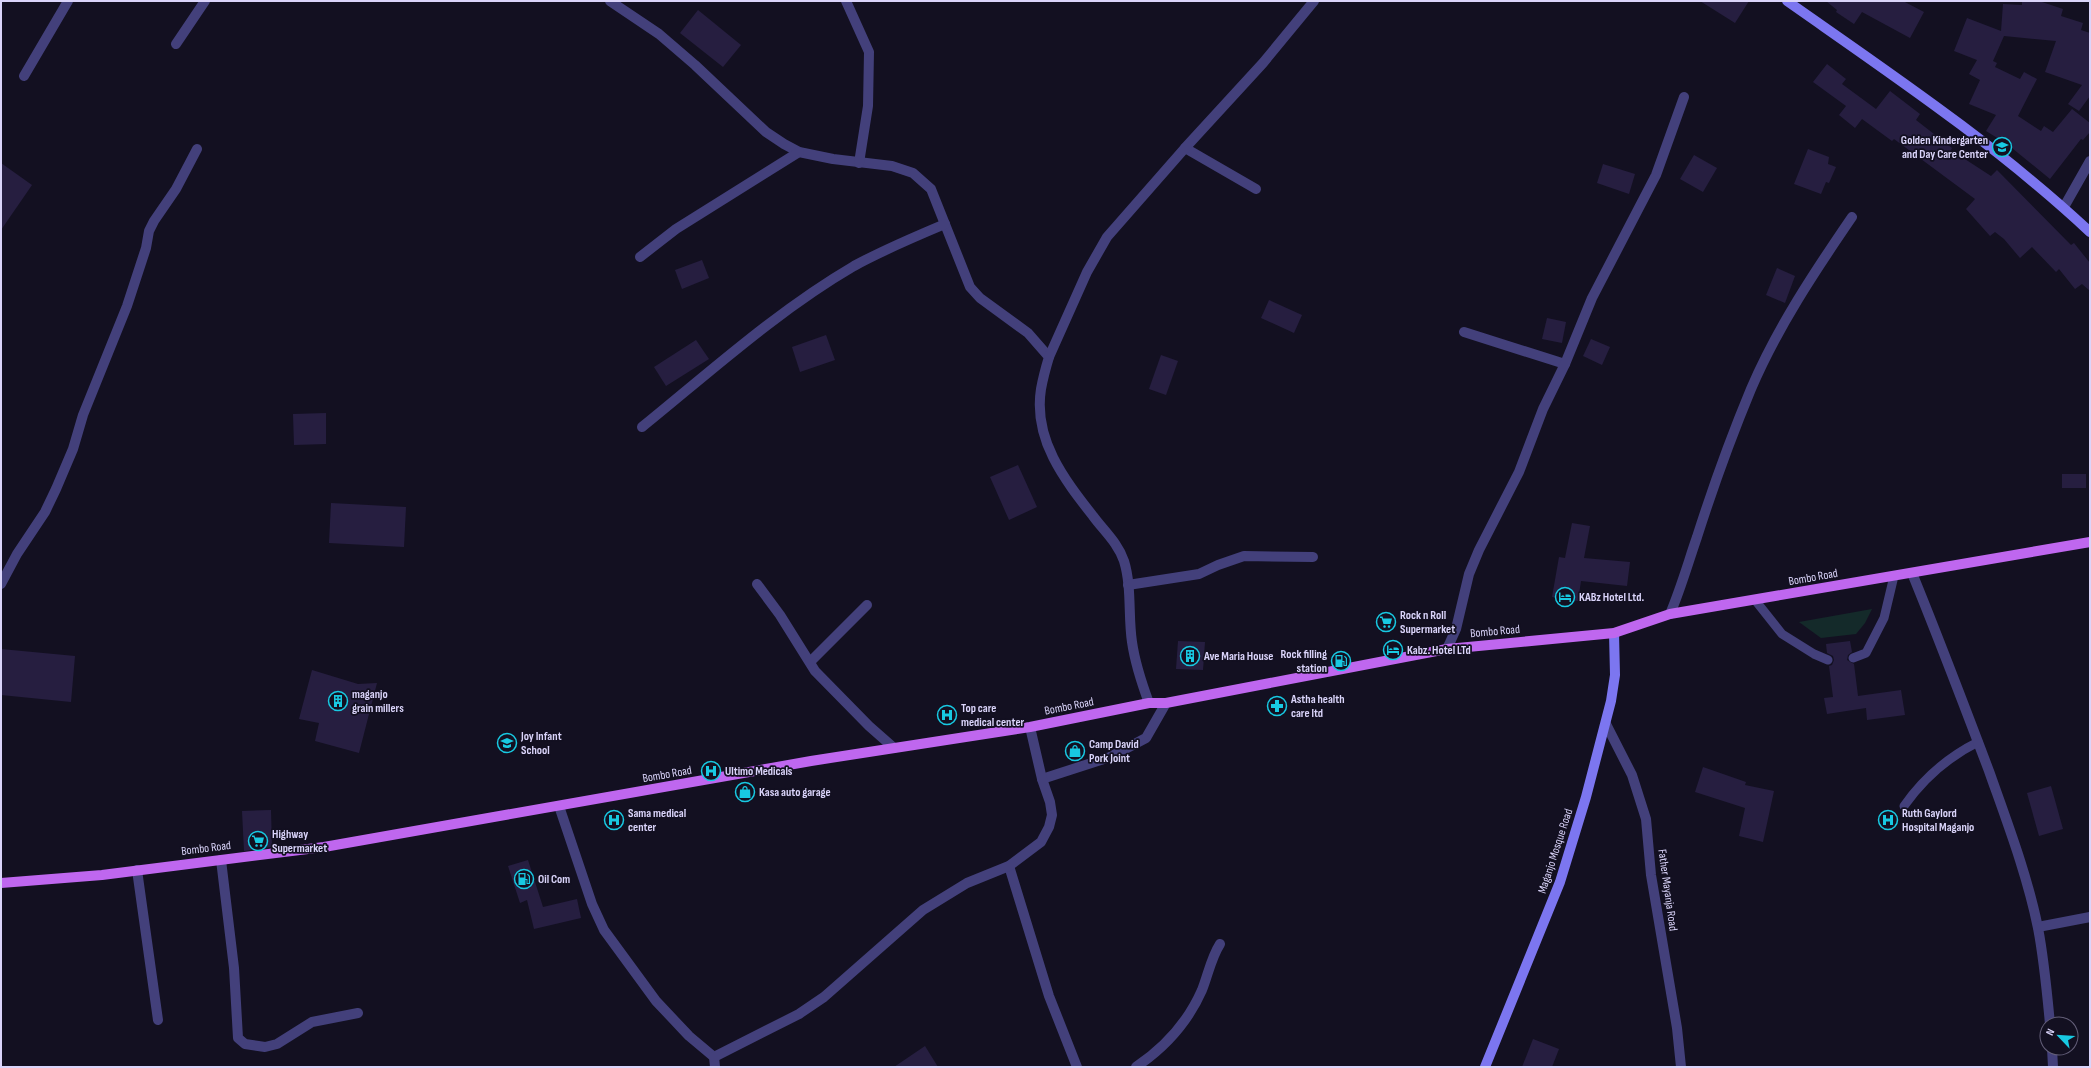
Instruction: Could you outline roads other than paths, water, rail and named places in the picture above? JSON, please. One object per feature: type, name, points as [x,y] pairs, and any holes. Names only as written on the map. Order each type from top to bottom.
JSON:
[{"type":"main road","name":"Bombo Road","points":[[1,883],[137,870],[324,847],[894,748],[1030,727],[1150,703],[1166,703],[1447,649],[1614,633],[1670,614],[2090,542]]},
{"type":"street","points":[[24,76],[68,1]]},
{"type":"street","points":[[176,44],[205,1]]},
{"type":"street","points":[[610,1],[665,40],[766,132],[799,152],[859,163],[892,166],[913,173],[931,189],[970,287],[980,298],[1028,333],[1049,357]]},
{"type":"street","points":[[846,1],[869,52],[868,106],[859,163]]},
{"type":"street","points":[[1150,703],[1140,679],[1132,642],[1128,584],[1124,561],[1116,543],[1068,482],[1045,442],[1040,415],[1041,390],[1049,357],[1087,272],[1107,237],[1185,148],[1263,63],[1314,1]]},
{"type":"street","points":[[1788,1],[2006,158],[2064,207],[2090,232]]},
{"type":"street","points":[[1447,649],[1456,629],[1470,574],[1479,550],[1519,472],[1543,409],[1565,364],[1598,285],[1656,175],[1684,97]]},
{"type":"street","points":[[1185,148],[1256,189]]},
{"type":"street","points":[[1,584],[17,554],[45,512],[56,489],[73,449],[85,408],[127,306],[146,248],[149,231],[154,221],[176,189],[197,149]]},
{"type":"street","points":[[640,257],[676,229],[799,152]]},
{"type":"street","points":[[2064,207],[2090,161]]},
{"type":"street","points":[[1670,614],[1683,583],[1697,536],[1752,388],[1778,335],[1806,287],[1852,217]]},
{"type":"street","points":[[642,427],[764,328],[817,290],[855,266],[914,237],[945,224]]},
{"type":"street","points":[[1464,332],[1565,364]]},
{"type":"street","points":[[1128,584],[1199,574],[1218,565],[1244,556],[1313,557]]},
{"type":"street","points":[[1912,573],[2005,814],[2038,927],[2046,979],[2049,1016]]},
{"type":"street","points":[[757,584],[815,671],[864,721],[894,748]]},
{"type":"street","points":[[810,662],[867,605]]},
{"type":"street","name":"Maganjo Mosque Road","points":[[1485,1067],[1560,882],[1586,797],[1606,724],[1615,675],[1614,633]]},
{"type":"street","points":[[1042,779],[1110,758],[1146,738],[1166,703]]},
{"type":"street","name":"Father Mayanja Road","points":[[1606,724],[1632,775],[1646,819],[1651,875],[1677,1028],[1681,1067]]},
{"type":"street","points":[[559,806],[592,904],[604,930],[656,1000],[688,1036],[714,1062],[799,1014],[829,992],[923,910],[942,897],[967,882],[1009,866],[1041,842],[1049,826],[1052,815],[1050,802],[1042,779],[1030,727]]},
{"type":"street","points":[[221,860],[234,968],[238,1038],[246,1044],[265,1047],[277,1044],[312,1022],[358,1013]]},
{"type":"street","points":[[1009,866],[1049,996],[1077,1067]]},
{"type":"street","points":[[137,870],[158,1020]]},
{"type":"street","points":[[2038,927],[2090,917]]},
{"type":"street","points":[[1136,1067],[1149,1058],[1179,1029],[1201,991],[1214,953],[1220,944]]},
{"type":"street","points":[[2052,1056],[2053,1067]]},
{"type":"lane","points":[[1853,658],[1866,653],[1875,637],[1884,618],[1894,576]]},
{"type":"lane","points":[[1755,600],[1782,634],[1814,654],[1828,660]]},
{"type":"lane","points":[[1904,806],[1913,793],[1937,769],[1966,748],[1978,742]]},
{"type":"place","name":"Golden Kindergarten and Day Care Center","points":[[2002,147]]},
{"type":"place","name":"KABz Hotel Ltd.","points":[[1565,597]]},
{"type":"place","name":"Rock n Roll Supermarket","points":[[1386,622]]},
{"type":"place","name":"Kabz. Hotel LTd","points":[[1393,650]]},
{"type":"place","name":"Ave Maria House","points":[[1190,656]]},
{"type":"place","name":"Rock filling station","points":[[1341,661]]},
{"type":"place","name":"maganjo grain millers","points":[[338,701]]},
{"type":"place","name":"Astha health care ltd","points":[[1277,706]]},
{"type":"place","name":"Top care medical center","points":[[947,715]]},
{"type":"place","name":"Joy Infant School","points":[[507,743]]},
{"type":"place","name":"Camp David Pork Joint","points":[[1075,751]]},
{"type":"place","name":"Ultimo Medicals","points":[[711,771]]},
{"type":"place","name":"Kasa auto garage","points":[[745,792]]},
{"type":"place","name":"Sama medical center","points":[[614,820]]},
{"type":"place","name":"Ruth Gaylord Hospital Maganjo","points":[[1888,820]]},
{"type":"place","name":"Highway Supermarket","points":[[258,841]]},
{"type":"place","name":"Oil Com","points":[[524,879]]}]
